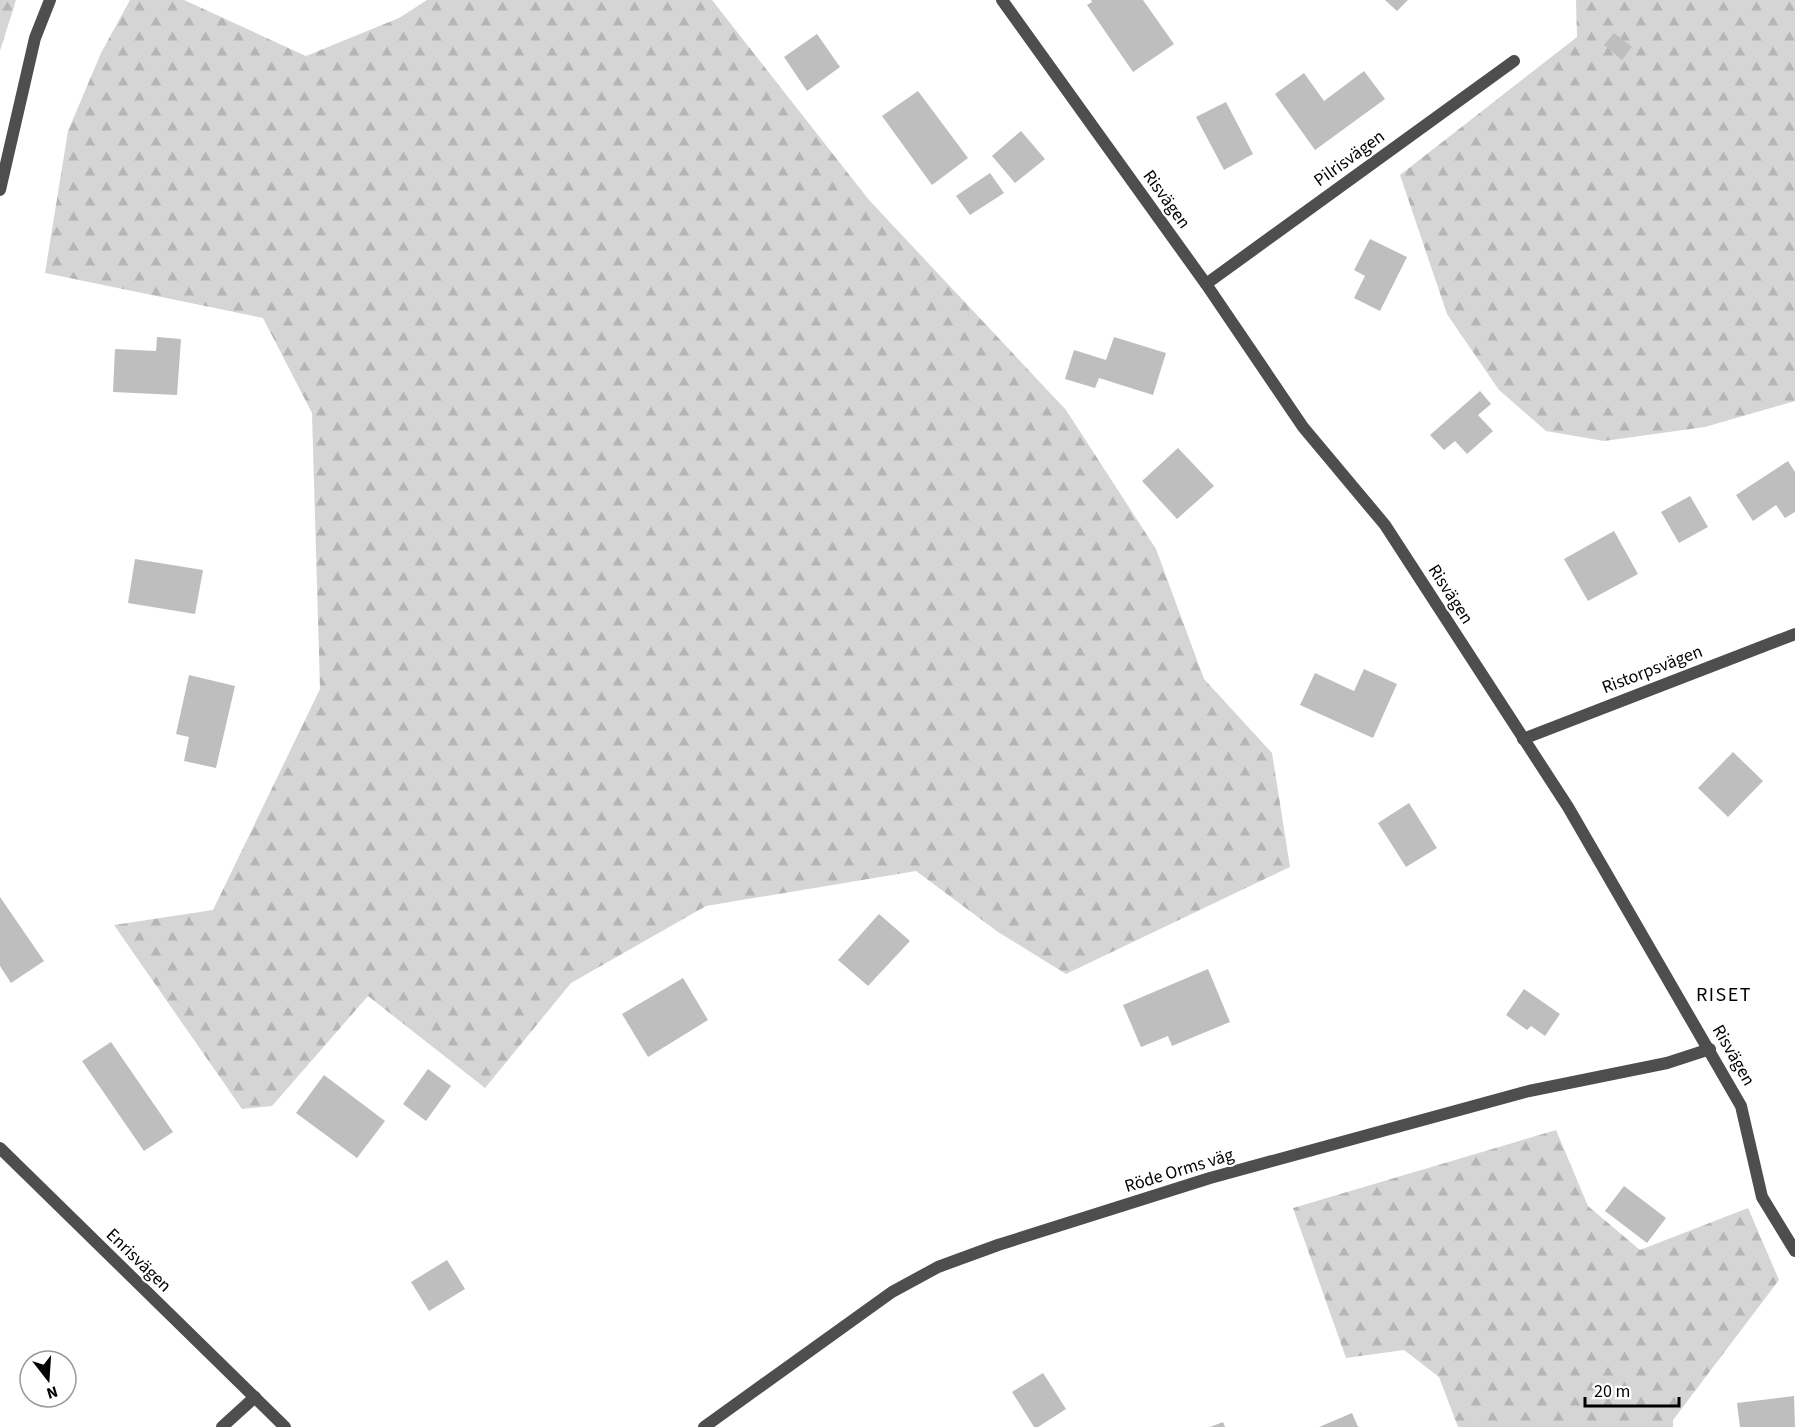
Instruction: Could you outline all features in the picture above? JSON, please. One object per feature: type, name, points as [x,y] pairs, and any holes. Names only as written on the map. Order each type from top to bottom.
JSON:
[{"type":"street","points":[[0,190],[35,39],[50,0]]},
{"type":"street","name":"Risvägen","points":[[1002,0],[1206,284],[1303,427],[1385,525],[1568,807],[1741,1106],[1762,1197],[1795,1251]]},
{"type":"street","name":"Pilrisvägen","points":[[1206,284],[1514,61]]},
{"type":"street","name":"Ristorpsvägen","points":[[1523,739],[1795,633]]},
{"type":"street","name":"Röde Orms väg","points":[[710,1425],[892,1292],[938,1267],[998,1245],[1210,1178],[1518,1094],[1667,1063],[1710,1049]]},
{"type":"street","name":"Enrisvägen","points":[[0,1148],[285,1427]]},
{"type":"street","points":[[222,1427],[255,1397]]},
{"type":"green space","points":[[0,0],[16,0],[0,51]]},
{"type":"green space","points":[[130,0],[184,0],[306,56],[399,18],[427,0],[712,0],[869,200],[1066,410],[1156,549],[1204,679],[1272,753],[1290,867],[1066,974],[998,932],[916,871],[706,906],[571,983],[485,1088],[368,996],[272,1106],[242,1109],[114,925],[213,910],[320,689],[312,413],[263,318],[45,273],[68,131],[101,53]]},
{"type":"green space","points":[[1576,0],[1795,0],[1795,401],[1705,427],[1604,441],[1546,431],[1499,390],[1447,314],[1400,175],[1577,37]]},
{"type":"green space","points":[[1556,1130],[1588,1206],[1640,1250],[1748,1208],[1779,1280],[1673,1420],[1673,1427],[1458,1427],[1439,1377],[1404,1350],[1346,1358],[1293,1208]]},
{"type":"building","points":[[1091,0],[1143,0],[1174,44],[1133,72],[1087,5],[1092,2]]},
{"type":"building","points":[[1385,0],[1408,0],[1397,11]]},
{"type":"building","points":[[1614,33],[1632,47],[1622,60],[1604,45]]},
{"type":"building","points":[[817,34],[840,67],[807,91],[784,57]]},
{"type":"building","points":[[1364,71],[1385,99],[1315,150],[1275,94],[1304,73],[1324,101]]},
{"type":"building","points":[[918,91],[968,158],[932,185],[882,116]]},
{"type":"building","points":[[1226,102],[1253,154],[1224,170],[1196,117]]},
{"type":"building","points":[[1021,131],[1045,159],[1015,183],[992,156]]},
{"type":"building","points":[[990,173],[1004,193],[970,215],[956,196]]},
{"type":"building","points":[[1370,239],[1407,257],[1380,311],[1354,298],[1365,276],[1354,270]]},
{"type":"building","points":[[157,337],[181,339],[177,395],[113,392],[115,349],[156,351]]},
{"type":"building","points":[[1114,337],[1166,353],[1153,395],[1099,378],[1095,388],[1065,379],[1074,350],[1106,360]]},
{"type":"building","points":[[1480,391],[1491,404],[1478,415],[1493,431],[1467,454],[1455,441],[1444,450],[1430,435]]},
{"type":"building","points":[[1178,448],[1214,486],[1177,519],[1142,481]]},
{"type":"building","points":[[1788,461],[1795,472],[1795,512],[1785,518],[1776,505],[1753,521],[1736,495]]},
{"type":"building","points":[[1690,496],[1708,527],[1679,543],[1661,512]]},
{"type":"building","points":[[1614,531],[1638,574],[1588,601],[1564,559]]},
{"type":"building","points":[[135,559],[203,570],[195,614],[128,603]]},
{"type":"building","points":[[1364,669],[1397,684],[1373,738],[1300,705],[1315,673],[1354,691]]},
{"type":"building","points":[[189,675],[235,686],[216,768],[184,761],[189,737],[176,734]]},
{"type":"building","points":[[1733,752],[1763,781],[1728,817],[1698,788]]},
{"type":"building","points":[[1409,803],[1437,848],[1406,867],[1378,823]]},
{"type":"building","points":[[0,897],[44,961],[11,983],[0,966]]},
{"type":"building","points":[[879,914],[910,941],[868,986],[838,960]]},
{"type":"building","points":[[1208,969],[1230,1022],[1172,1046],[1168,1036],[1141,1047],[1123,1005]]},
{"type":"building","points":[[683,978],[708,1020],[648,1057],[622,1014]]},
{"type":"building","points":[[1524,989],[1560,1014],[1545,1036],[1531,1026],[1527,1030],[1506,1015]]},
{"type":"building","points":[[111,1042],[173,1132],[144,1151],[82,1061]]},
{"type":"building","points":[[428,1069],[451,1086],[426,1121],[403,1104]]},
{"type":"building","points":[[324,1075],[385,1121],[357,1158],[296,1113]]},
{"type":"building","points":[[1624,1186],[1666,1218],[1647,1243],[1605,1211]]},
{"type":"building","points":[[447,1260],[465,1289],[429,1311],[411,1282]]},
{"type":"building","points":[[1043,1373],[1066,1409],[1038,1427],[1034,1427],[1012,1392]]},
{"type":"building","points":[[1794,1396],[1795,1427],[1740,1427],[1737,1403]]},
{"type":"building","points":[[1352,1413],[1358,1427],[1319,1427]]},
{"type":"building","points":[[1223,1422],[1225,1427],[1210,1427]]},
{"type":"district","name":"RISET","points":[[1724,994]]}]
